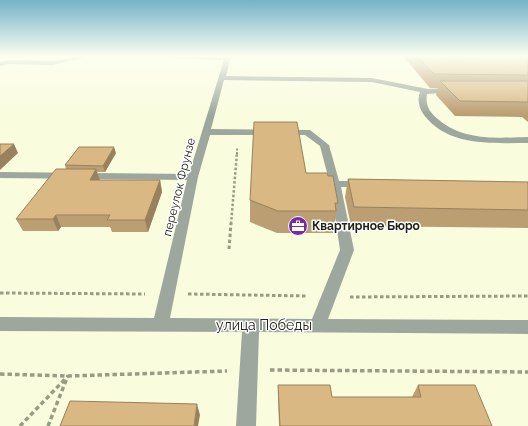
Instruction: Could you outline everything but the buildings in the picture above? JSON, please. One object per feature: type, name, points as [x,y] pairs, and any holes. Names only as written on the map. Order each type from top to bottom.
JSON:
[{"type":"street","points":[[223,78],[372,80],[411,86],[428,91],[461,90]]},
{"type":"street","name":"переулок Фрунзе","points":[[160,325],[193,177],[223,78]]},
{"type":"street","points":[[428,91],[424,93],[422,104],[425,111],[441,128],[471,140],[526,142]]},
{"type":"street","points":[[206,132],[307,132],[324,145],[335,184],[347,250],[330,297],[317,326]]},
{"type":"street","points":[[0,175],[193,177]]},
{"type":"street","points":[[335,184],[373,184]]},
{"type":"street","name":"улица Победы","points":[[0,324],[528,326]]},
{"type":"street","points":[[246,426],[251,325]]},
{"type":"path","points":[[229,249],[238,132]]},
{"type":"path","points":[[0,293],[330,297],[528,296]]},
{"type":"path","points":[[20,426],[68,376],[48,426]]},
{"type":"place","name":"Квартирное Бюро","points":[[298,226]]}]
